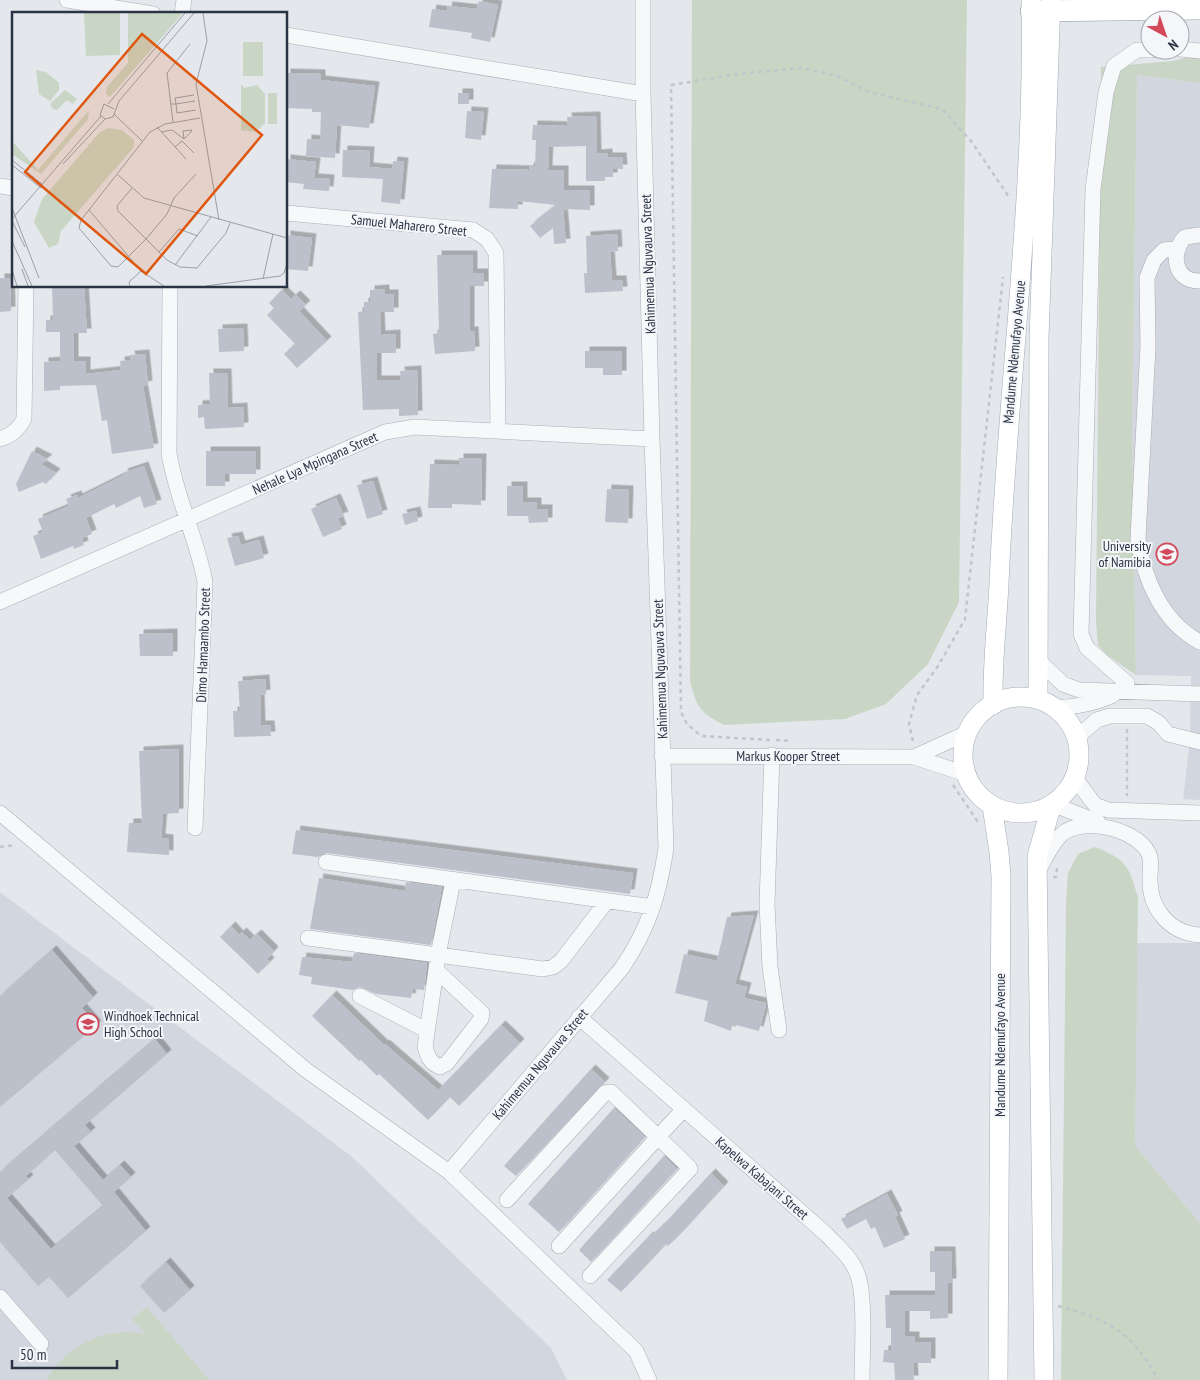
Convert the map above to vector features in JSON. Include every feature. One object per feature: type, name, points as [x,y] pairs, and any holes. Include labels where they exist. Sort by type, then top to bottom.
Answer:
[{"type":"highway","points":[[1041,5],[1200,9]]},
{"type":"main road","name":"Mandume Ndemufayo Avenue","points":[[1041,5],[1039,661],[1046,704]]},
{"type":"main road","name":"Mandume Ndemufayo Avenue","points":[[993,704],[992,678],[996,646],[1003,478],[1018,328],[1027,162],[1041,5]]},
{"type":"main road","points":[[1017,697],[1046,704],[1064,716],[1076,738],[1079,756],[1074,777],[1063,795],[1052,804],[1039,810],[1019,813],[992,806],[976,792],[966,774],[963,753],[970,728],[993,704],[1017,697]]},
{"type":"main road","points":[[1044,1380],[1037,856],[1052,804]]},
{"type":"main road","name":"Mandume Ndemufayo Avenue","points":[[992,806],[1000,852],[1001,876],[998,1380]]},
{"type":"street","points":[[67,0],[141,12]]},
{"type":"street","name":"Kahimemua Nguvauva Street","points":[[449,1172],[622,968],[640,941],[661,880],[666,848],[652,439],[643,94],[643,0]]},
{"type":"street","points":[[288,35],[643,94]]},
{"type":"street","points":[[1122,688],[1087,648],[1081,634],[1093,189],[1106,92],[1114,66],[1137,50],[1140,50]]},
{"type":"street","name":"Samuel Maharero Street","points":[[288,213],[473,230],[487,239],[496,252],[498,430]]},
{"type":"street","points":[[1200,235],[1185,237],[1177,249],[1178,269],[1184,278],[1200,281]]},
{"type":"street","points":[[1177,249],[1164,250],[1154,260],[1147,278],[1148,346],[1138,539],[1142,563],[1155,596],[1170,617],[1200,642]]},
{"type":"street","points":[[0,439],[10,436],[18,429],[24,419],[26,288]]},
{"type":"street","name":"Dimo Hamaambo Street","points":[[170,288],[169,453],[173,479],[202,564],[205,582],[195,828]]},
{"type":"street","name":"Nehale Lya Mpingana Street","points":[[0,602],[385,432],[415,427],[652,439]]},
{"type":"street","points":[[1039,661],[1063,684],[1072,688],[1092,692],[1122,688],[1200,694]]},
{"type":"street","points":[[1046,704],[1076,707],[1099,702],[1122,688]]},
{"type":"street","points":[[1076,738],[1097,720],[1110,716],[1147,716],[1159,723],[1168,734],[1200,742]]},
{"type":"street","points":[[914,756],[970,728]]},
{"type":"street","points":[[772,755],[767,904],[770,967],[779,1030]]},
{"type":"street","name":"Markus Kooper Street","points":[[662,756],[914,756]]},
{"type":"street","points":[[914,756],[966,774]]},
{"type":"street","points":[[1074,777],[1087,797],[1095,805],[1108,810],[1200,814]]},
{"type":"street","points":[[1052,804],[1109,826],[1146,848],[1151,858],[1151,898],[1165,920],[1180,930],[1200,935]]},
{"type":"street","points":[[0,813],[306,1070],[449,1172],[636,1351],[649,1380]]},
{"type":"street","points":[[1037,874],[1048,852],[1062,833],[1083,825],[1109,826]]},
{"type":"street","points":[[326,862],[453,881],[653,907]]},
{"type":"street","points":[[437,962],[479,1009],[481,1019],[447,1063],[440,1067],[433,1064],[428,1056],[425,1047],[426,1030],[437,962],[453,881]]},
{"type":"street","points":[[308,938],[437,962],[544,969],[553,967],[562,961],[607,901]]},
{"type":"street","points":[[360,996],[426,1030]]},
{"type":"street","name":"Kapelwa Kabajani Street","points":[[579,1017],[826,1234],[849,1258],[858,1274],[861,1290],[862,1380]]},
{"type":"street","points":[[507,1200],[608,1091],[658,1136],[690,1168],[590,1276]]},
{"type":"street","points":[[559,1246],[684,1109]]},
{"type":"street","points":[[0,1297],[41,1344]]},
{"type":"path","points":[[795,741],[701,736],[687,724],[681,712],[671,86],[738,74],[801,68],[835,75],[869,92],[942,109],[971,141],[1009,196],[1008,206]]},
{"type":"path","points":[[914,756],[914,746],[909,724],[917,695],[938,666],[966,619],[1004,271]]},
{"type":"path","points":[[1127,716],[1127,812]]},
{"type":"path","points":[[946,779],[953,785],[981,826]]},
{"type":"path","points":[[1056,877],[1057,860]]},
{"type":"path","points":[[1044,1302],[1095,1317],[1122,1333],[1144,1354],[1158,1380]]},
{"type":"shaded area","name":"University of Namibia","points":[[1137,75],[1200,83],[1200,800],[1183,799],[1190,741],[1191,676],[1136,675],[1132,432]]},
{"type":"shaded area","name":"Windhoek Technical High School","points":[[0,892],[351,1156],[551,1348],[567,1380],[0,1380]]},
{"type":"shaded area","points":[[1136,943],[1200,943],[1200,1223],[1135,1146]]},
{"type":"green space","points":[[692,0],[967,0],[959,602],[928,664],[886,704],[845,719],[724,725],[709,717],[700,708],[694,696],[690,680]]},
{"type":"green space","points":[[1200,54],[1200,83],[1137,75],[1132,432],[1136,675],[1107,655],[1098,645],[1096,621],[1101,67],[1190,60],[1190,57]]},
{"type":"green space","points":[[1095,847],[1114,856],[1125,865],[1132,878],[1138,897],[1135,1146],[1200,1223],[1200,1380],[1061,1380],[1066,902],[1068,873],[1078,854]]},
{"type":"green space","points":[[147,1307],[209,1380],[46,1380],[65,1357],[89,1341],[103,1335],[117,1333],[132,1332],[147,1335],[132,1319]]},
{"type":"building","points":[[479,1],[498,5],[490,42],[471,38],[472,33],[429,27],[432,9],[447,11],[448,6],[477,9]]},
{"type":"building","points":[[288,73],[321,74],[321,80],[375,86],[369,128],[337,125],[335,158],[306,156],[307,139],[320,140],[321,112],[312,112],[312,109],[288,108]]},
{"type":"building","points":[[458,93],[469,93],[469,104],[458,104]]},
{"type":"building","points":[[467,111],[484,112],[481,140],[465,138]]},
{"type":"building","points":[[596,116],[597,154],[608,153],[608,157],[622,157],[623,169],[613,169],[613,177],[605,177],[605,181],[586,181],[586,146],[549,147],[548,170],[564,170],[564,190],[590,190],[590,210],[563,209],[566,243],[554,244],[553,228],[540,238],[530,226],[556,205],[518,201],[518,209],[489,208],[492,169],[529,170],[530,166],[535,167],[536,140],[532,140],[533,125],[568,126],[567,117]]},
{"type":"building","points":[[343,150],[370,151],[369,167],[392,169],[393,161],[404,162],[400,204],[381,202],[383,179],[342,177]]},
{"type":"building","points":[[288,159],[316,162],[314,178],[330,179],[329,191],[303,189],[304,184],[288,182]]},
{"type":"building","points":[[617,234],[618,251],[610,252],[612,280],[622,280],[623,291],[585,293],[584,273],[587,273],[586,236]]},
{"type":"building","points":[[288,235],[312,238],[308,271],[288,269]]},
{"type":"building","points":[[437,255],[473,255],[473,273],[484,273],[484,286],[470,286],[470,331],[474,331],[475,351],[435,354],[433,334],[439,333]]},
{"type":"building","points":[[0,278],[10,278],[11,311],[0,312]]},
{"type":"building","points":[[52,288],[84,288],[87,333],[74,333],[74,361],[86,361],[86,374],[121,370],[120,361],[131,360],[130,355],[145,354],[148,385],[143,386],[154,448],[112,454],[107,420],[102,421],[96,385],[60,386],[60,390],[44,391],[44,362],[60,361],[60,332],[46,332],[46,320],[53,320]]},
{"type":"building","points":[[385,289],[385,294],[394,294],[394,312],[380,312],[381,335],[396,334],[396,353],[377,353],[377,380],[401,380],[400,371],[417,370],[418,415],[399,416],[399,409],[363,410],[358,312],[364,311],[364,302],[370,302],[370,290]]},
{"type":"building","points":[[282,290],[291,299],[296,295],[306,305],[299,311],[327,341],[297,368],[284,354],[295,344],[267,315],[274,308],[269,303]]},
{"type":"building","points":[[243,328],[244,351],[219,352],[218,329]]},
{"type":"building","points":[[585,351],[622,351],[622,375],[603,375],[603,368],[585,368]]},
{"type":"building","points":[[209,373],[227,373],[228,408],[243,407],[244,427],[205,429],[204,417],[198,418],[198,405],[210,404]]},
{"type":"building","points":[[32,451],[48,459],[41,464],[56,473],[46,484],[43,482],[19,492],[16,484]]},
{"type":"building","points":[[206,451],[256,451],[256,474],[225,474],[225,486],[206,486]]},
{"type":"building","points":[[459,458],[482,458],[481,505],[452,504],[452,508],[428,508],[430,464],[459,465]]},
{"type":"building","points":[[144,466],[157,504],[144,508],[140,496],[116,508],[114,504],[86,518],[92,534],[82,538],[84,545],[74,549],[73,546],[41,559],[33,536],[43,532],[38,519],[69,506],[66,499],[77,495],[78,498],[124,475],[123,473]]},
{"type":"building","points":[[373,481],[383,514],[367,519],[357,485]]},
{"type":"building","points":[[507,486],[523,486],[523,502],[537,502],[537,509],[548,509],[548,522],[529,523],[528,516],[507,516]]},
{"type":"building","points":[[607,489],[629,490],[628,523],[605,522]]},
{"type":"building","points":[[336,498],[344,516],[338,518],[342,529],[323,537],[311,509]]},
{"type":"building","points":[[416,511],[418,521],[405,525],[402,514]]},
{"type":"building","points":[[238,536],[241,545],[259,540],[264,558],[235,566],[227,538]]},
{"type":"building","points":[[173,633],[173,656],[140,656],[139,634]]},
{"type":"building","points":[[265,679],[266,694],[260,695],[261,725],[270,725],[271,736],[234,737],[233,711],[240,711],[238,681]]},
{"type":"building","points":[[179,749],[179,813],[163,814],[161,838],[169,839],[169,855],[127,852],[129,823],[142,823],[139,751]]},
{"type":"building","points":[[296,830],[633,873],[630,894],[327,853],[318,857],[292,854]]},
{"type":"building","points":[[319,878],[405,891],[406,882],[442,887],[431,945],[310,929]]},
{"type":"building","points":[[754,915],[735,984],[747,987],[744,998],[766,1003],[766,1005],[759,1031],[732,1024],[731,1031],[704,1021],[708,1001],[675,993],[684,954],[717,961],[727,917]]},
{"type":"building","points":[[231,926],[239,935],[242,932],[250,940],[257,934],[274,951],[267,959],[270,962],[258,974],[220,937]]},
{"type":"building","points":[[52,950],[93,997],[82,1008],[97,1025],[0,1107],[0,996]]},
{"type":"building","points":[[354,953],[427,963],[424,990],[413,989],[411,998],[376,994],[360,987],[353,990],[311,984],[312,977],[299,975],[302,957],[352,962]]},
{"type":"building","points":[[332,995],[384,1045],[438,1090],[501,1025],[520,1043],[459,1106],[450,1097],[428,1120],[379,1074],[377,1076],[361,1060],[359,1061],[312,1016]]},
{"type":"building","points":[[155,1039],[167,1054],[85,1125],[91,1132],[74,1146],[103,1180],[120,1165],[131,1177],[114,1192],[146,1231],[68,1298],[49,1277],[38,1286],[0,1242],[0,1172]],"holes":[[[55,1150],[103,1206],[51,1249],[7,1198],[29,1179],[26,1176]]]},
{"type":"building","points":[[591,1069],[605,1082],[516,1176],[504,1166]]},
{"type":"building","points":[[614,1108],[645,1137],[559,1232],[528,1204]]},
{"type":"building","points":[[664,1156],[677,1169],[591,1262],[579,1250]]},
{"type":"building","points":[[711,1173],[724,1186],[683,1231],[668,1246],[666,1244],[621,1292],[607,1280],[649,1236],[666,1222]]},
{"type":"building","points":[[887,1194],[898,1215],[895,1217],[905,1239],[884,1248],[875,1227],[871,1229],[866,1219],[847,1229],[841,1219]]},
{"type":"building","points":[[930,1251],[951,1251],[952,1283],[948,1283],[948,1318],[930,1319],[930,1311],[905,1311],[905,1336],[915,1336],[915,1342],[931,1342],[931,1363],[913,1363],[914,1380],[895,1380],[894,1363],[883,1362],[884,1350],[891,1350],[891,1328],[886,1328],[885,1295],[935,1295],[935,1272],[930,1272]]},
{"type":"building","points":[[166,1262],[190,1290],[164,1313],[140,1286]]},
{"type":"place","name":"University of Namibia","points":[[1167,554]]},
{"type":"place","name":"Windhoek Technical High School","points":[[88,1024]]}]
